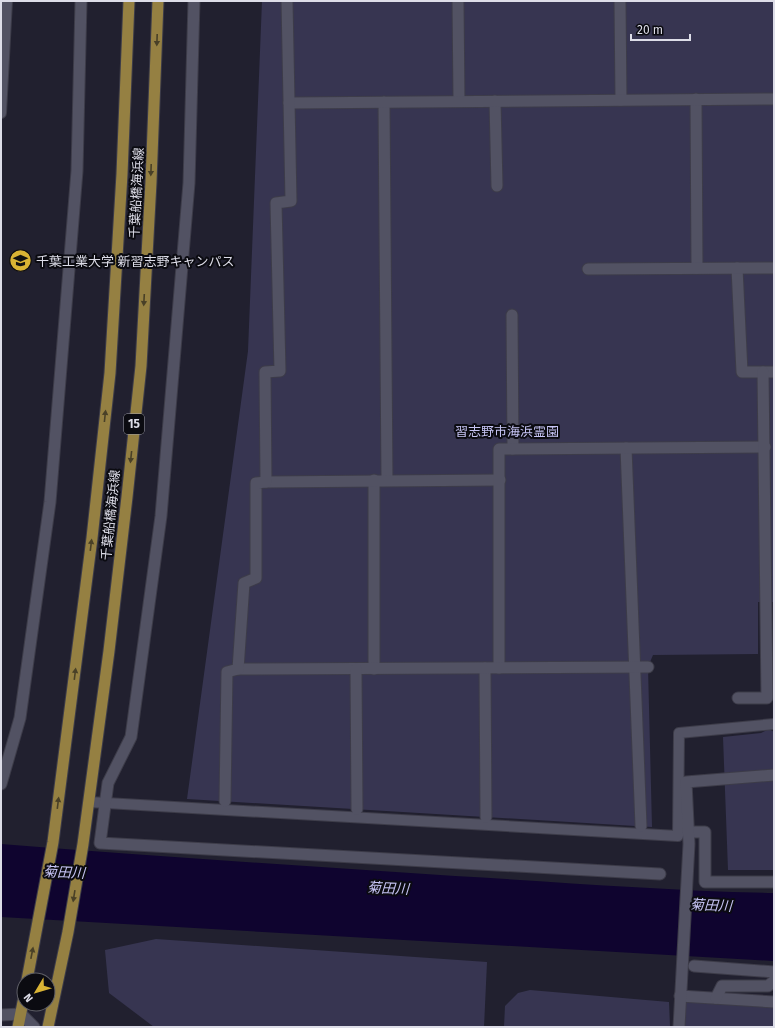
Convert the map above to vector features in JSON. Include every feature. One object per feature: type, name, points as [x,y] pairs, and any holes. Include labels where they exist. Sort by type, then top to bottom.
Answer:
[{"type":"main road","name":"千葉船橋海浜線","points":[[29,972],[53,842],[92,538],[110,373],[122,174],[129,1]]},
{"type":"main road","name":"千葉船橋海浜線","points":[[48,1027],[68,932],[89,802],[109,651],[140,366],[151,174],[158,1]]},
{"type":"main road","points":[[18,1027],[21,1014]]},
{"type":"street","points":[[1,784],[20,718],[50,502],[76,171],[81,1]]},
{"type":"street","points":[[194,1],[189,183],[161,516],[131,737],[108,783],[100,843],[660,874]]},
{"type":"street","points":[[266,482],[265,372],[280,371],[276,202],[291,201],[287,1]]},
{"type":"street","points":[[458,1],[459,101]]},
{"type":"street","points":[[620,1],[621,100]]},
{"type":"street","points":[[289,103],[774,98]]},
{"type":"street","points":[[696,99],[697,268]]},
{"type":"street","points":[[495,101],[497,186]]},
{"type":"street","points":[[384,102],[387,480]]},
{"type":"street","points":[[737,268],[742,372],[769,372],[765,447],[770,598],[767,698],[738,698]]},
{"type":"street","points":[[588,269],[774,268]]},
{"type":"street","points":[[512,315],[513,449]]},
{"type":"street","points":[[499,668],[500,449],[765,447]]},
{"type":"street","points":[[626,448],[642,826]]},
{"type":"street","points":[[238,669],[244,583],[256,578],[256,483],[374,480],[500,480]]},
{"type":"street","points":[[374,480],[374,669]]},
{"type":"street","points":[[225,801],[227,672],[238,669],[648,667]]},
{"type":"street","points":[[485,668],[486,817]]},
{"type":"street","points":[[356,669],[358,809]]},
{"type":"street","points":[[679,1027],[689,844],[686,782],[774,775]]},
{"type":"street","points":[[688,832],[705,832],[705,882],[774,882]]},
{"type":"street","points":[[694,966],[774,972]]},
{"type":"street","points":[[716,998],[722,986],[768,986],[774,981]]},
{"type":"street","points":[[680,996],[774,1002]]},
{"type":"street","points":[[1,1016],[21,1014],[34,1027]]},
{"type":"lane","points":[[1,113],[7,1]]},
{"type":"lane","points":[[89,802],[678,836],[679,733],[774,724]]},
{"type":"green space","name":"習志野市海浜霊園","points":[[262,1],[774,1],[774,602],[758,602],[758,654],[653,655],[648,667],[652,827],[187,799],[248,351]]},
{"type":"green space","points":[[769,729],[774,732],[774,870],[728,870],[723,737],[761,733]]},
{"type":"green space","points":[[156,939],[487,962],[484,1027],[154,1027],[109,993],[105,950]]},
{"type":"green space","points":[[530,990],[669,1002],[670,1027],[504,1027],[505,1006],[518,993]]},
{"type":"green space","points":[[684,1001],[774,1005],[774,1027],[684,1027]]},
{"type":"water","name":"菊田川","points":[[1,844],[455,876],[654,888],[774,893],[774,961],[1,917]]},
{"type":"place","name":"千葉工業大学 新習志野キャンパス","points":[[21,261]]}]
